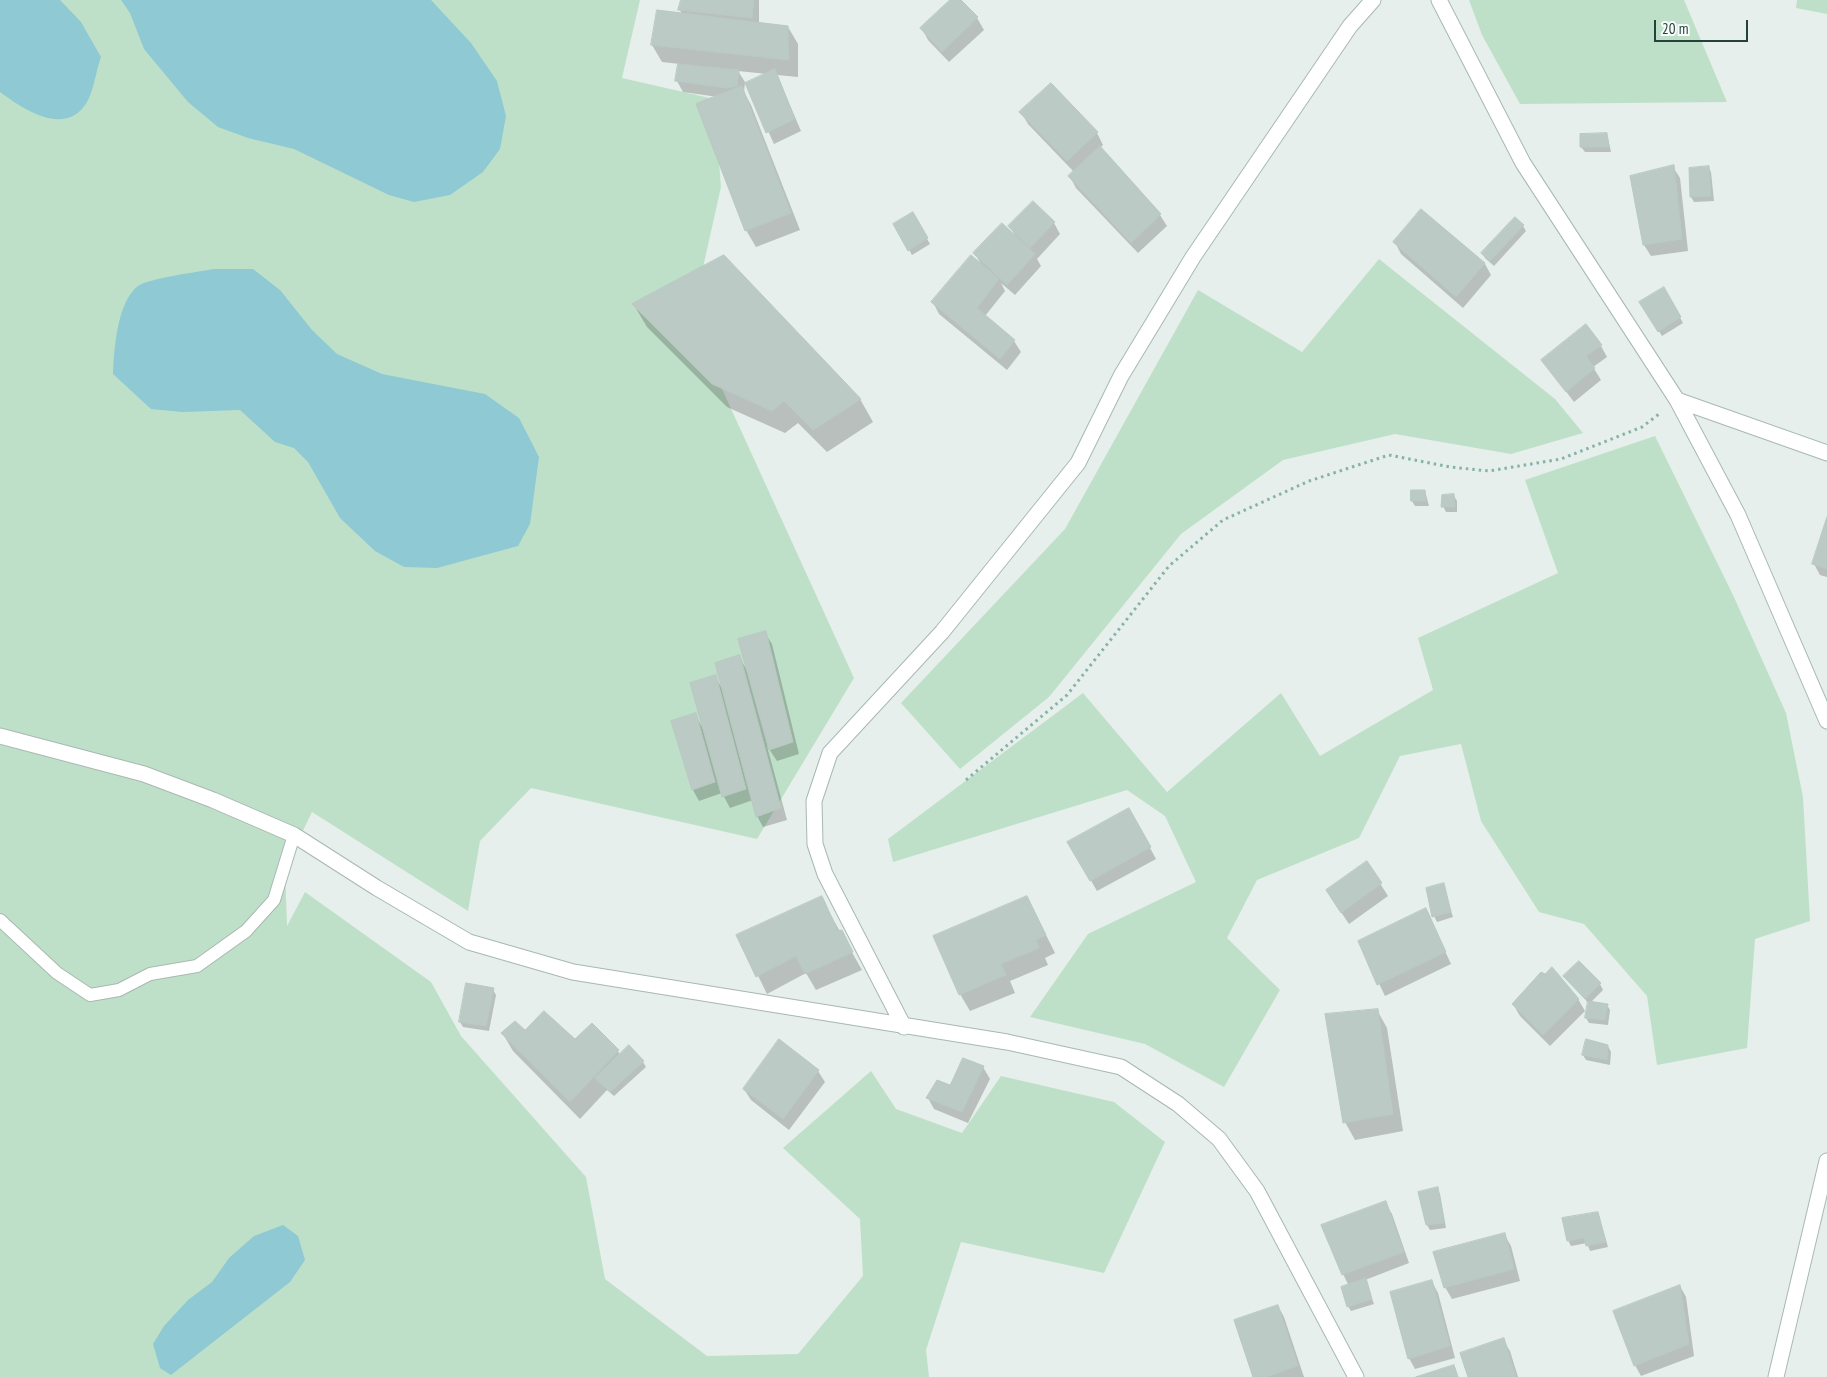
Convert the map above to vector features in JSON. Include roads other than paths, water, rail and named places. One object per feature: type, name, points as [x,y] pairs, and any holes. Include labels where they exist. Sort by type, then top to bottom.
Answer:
[{"type":"street","points":[[904,1027],[826,874],[815,844],[814,802],[830,753],[942,632],[1078,464],[1120,376],[1193,257],[1350,26],[1373,0]]},
{"type":"street","points":[[1439,0],[1523,164],[1677,400],[1738,515],[1827,721]]},
{"type":"street","points":[[1677,400],[1827,453]]},
{"type":"street","points":[[0,736],[144,774],[213,800],[294,836],[377,888],[470,942],[573,972],[904,1027],[1007,1042],[1121,1067],[1178,1104],[1219,1140],[1257,1191],[1356,1377]]},
{"type":"street","points":[[1776,1377],[1827,1162]]},
{"type":"lane","points":[[0,920],[57,973],[90,995],[119,990],[150,974],[197,966],[246,931],[274,900],[294,836]]},
{"type":"water","points":[[0,0],[60,0],[81,22],[101,57],[87,102],[78,113],[68,118],[44,117],[20,106],[0,92]]},
{"type":"water","points":[[121,0],[431,0],[471,43],[497,81],[506,116],[500,149],[483,172],[450,195],[414,202],[389,195],[294,149],[248,138],[218,127],[188,102],[144,49],[130,13]]},
{"type":"water","points":[[214,269],[253,269],[280,290],[312,330],[337,354],[382,374],[485,394],[519,418],[539,457],[530,524],[518,546],[437,568],[404,567],[375,551],[340,518],[308,462],[294,448],[275,442],[240,410],[182,412],[151,409],[113,374],[118,327],[125,303],[131,293],[144,283]]},
{"type":"water","points":[[283,1225],[298,1236],[305,1260],[290,1282],[171,1375],[160,1368],[153,1344],[164,1326],[188,1300],[212,1282],[229,1258],[254,1236]]}]
